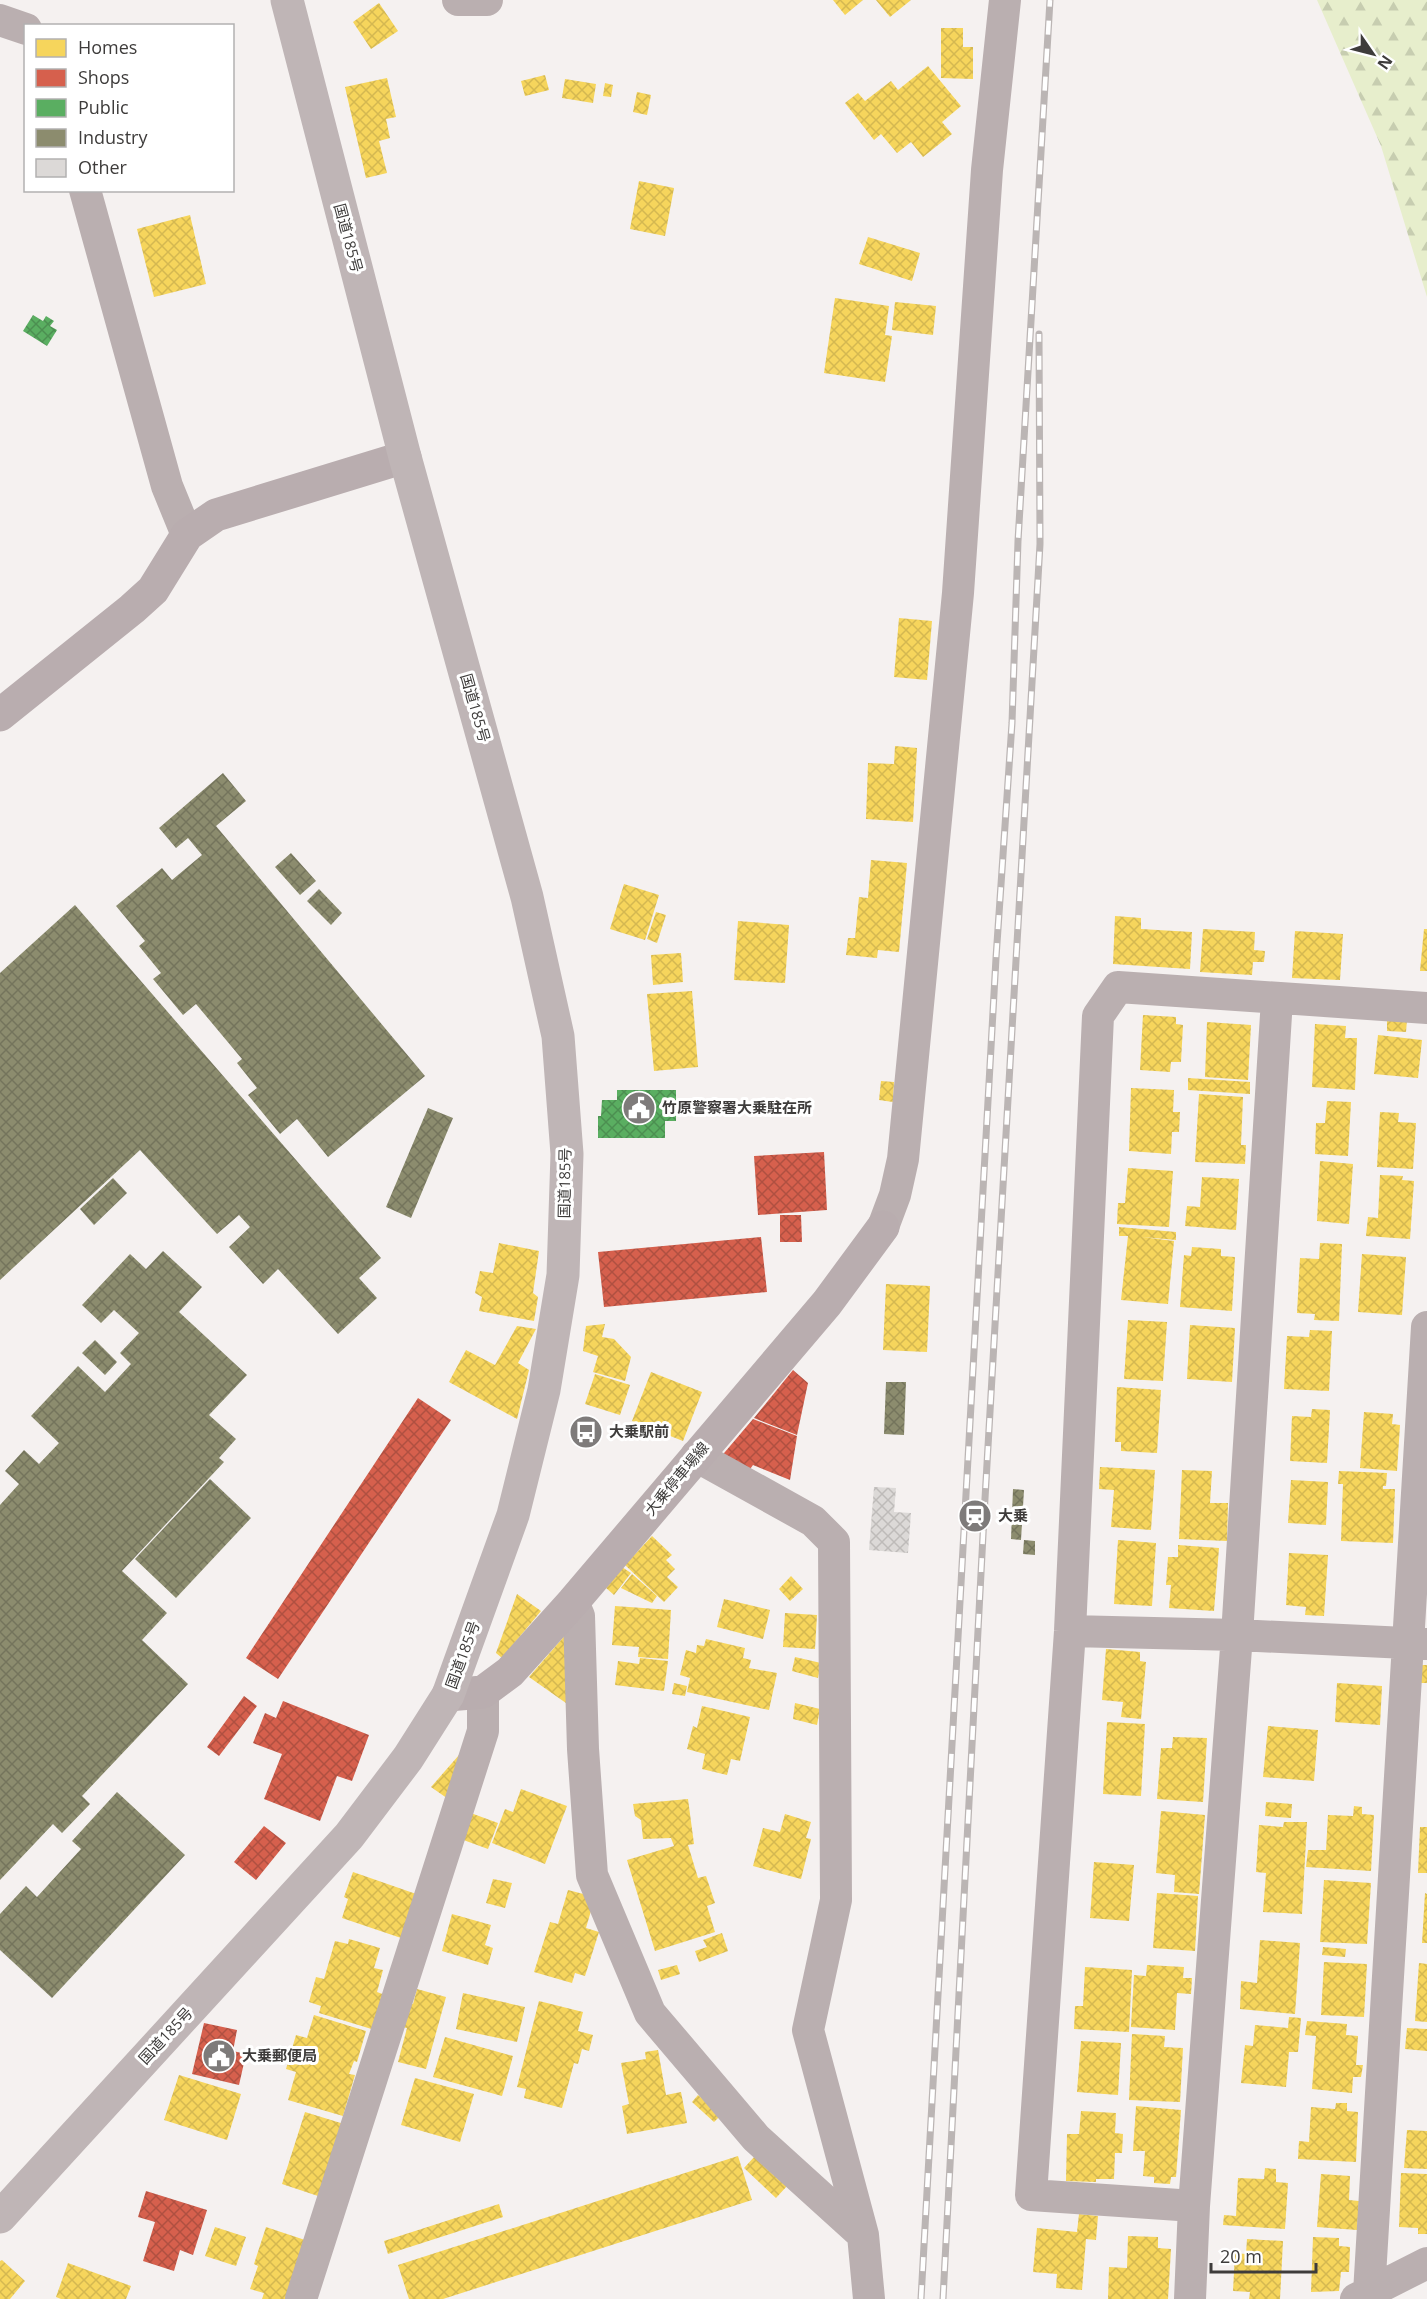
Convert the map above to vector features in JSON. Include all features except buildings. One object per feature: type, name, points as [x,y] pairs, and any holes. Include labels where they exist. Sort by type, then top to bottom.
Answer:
[{"type":"highway","name":"国道185号","points":[[0,2217],[349,1836],[408,1758],[448,1695],[513,1515],[544,1390],[563,1275],[567,1154],[558,1036],[527,897],[405,457],[287,0]]},
{"type":"main road","points":[[0,715],[153,590],[187,535],[216,515],[405,457]]},
{"type":"main road","name":"大乗停車場線","points":[[483,1692],[510,1672],[573,1602],[827,1303],[883,1227]]},
{"type":"main road","points":[[448,1695],[483,1692]]},
{"type":"street","points":[[459,0],[487,0]]},
{"type":"street","points":[[883,1227],[895,1196],[904,1147],[958,593],[987,170],[1005,0]]},
{"type":"street","points":[[0,20],[24,27]]},
{"type":"street","points":[[86,192],[167,486],[187,535]]},
{"type":"street","points":[[1194,2206],[1031,2195],[1070,1630],[1098,1016],[1118,987],[1427,1008]]},
{"type":"street","points":[[1191,2299],[1194,2206],[1237,1635],[1277,999]]},
{"type":"street","points":[[1363,2296],[1417,1644],[1427,1327]]},
{"type":"street","points":[[696,1456],[813,1521],[834,1542],[836,1900],[808,2030],[863,2235],[869,2299]]},
{"type":"street","points":[[573,1602],[579,1616],[583,1749],[592,1875],[651,2013],[756,2138],[863,2235]]},
{"type":"street","points":[[1070,1630],[1417,1644]]},
{"type":"street","points":[[301,2299],[483,1731],[483,1692]]},
{"type":"street","points":[[1363,2296],[1427,2263]]},
{"type":"green space","points":[[1317,0],[1427,0],[1427,297],[1381,146]]},
{"type":"railway","points":[[921,2299],[996,958],[1012,723],[1018,541],[1050,0]]},
{"type":"railway","points":[[943,2299],[984,1516],[1040,544],[1039,334]]},
{"type":"place","name":"竹原警察署大乗駐在所","points":[[639,1108]]},
{"type":"place","name":"大乗駅前","points":[[586,1432]]},
{"type":"place","name":"大乗","points":[[975,1516]]},
{"type":"place","name":"大乗郵便局","points":[[219,2056]]}]
